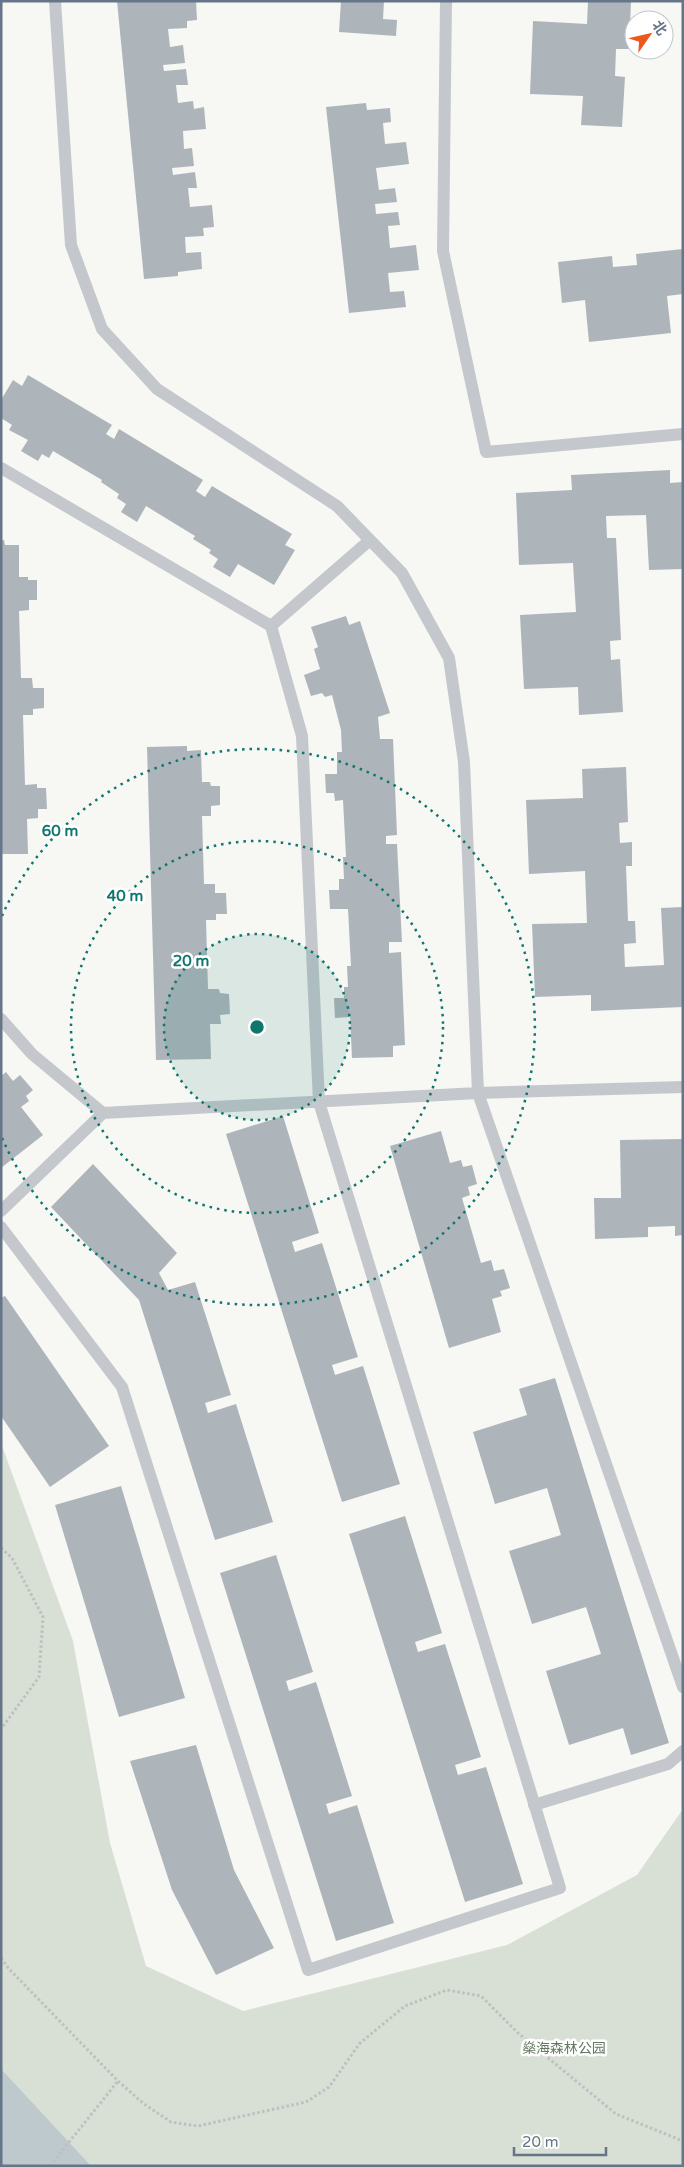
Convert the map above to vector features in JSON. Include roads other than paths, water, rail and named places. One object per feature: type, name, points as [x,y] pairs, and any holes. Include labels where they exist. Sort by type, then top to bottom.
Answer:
[{"type":"lane","points":[[54,1],[71,245],[102,330],[156,389],[337,506],[402,573],[449,658],[464,762],[478,1093],[683,1687]]},
{"type":"lane","points":[[446,1],[444,251],[486,452],[683,434]]},
{"type":"lane","points":[[1,468],[271,626],[302,736],[319,1102],[560,1888],[308,1970],[122,1387],[1,1226]]},
{"type":"lane","points":[[271,626],[370,540]]},
{"type":"lane","points":[[1,1019],[32,1054],[103,1113]]},
{"type":"lane","points":[[1,1211],[103,1113],[478,1093],[683,1087]]},
{"type":"lane","points":[[534,1804],[668,1764],[683,1751]]},
{"type":"park label","name":"燊海森林公园","points":[[564,2048]]}]
